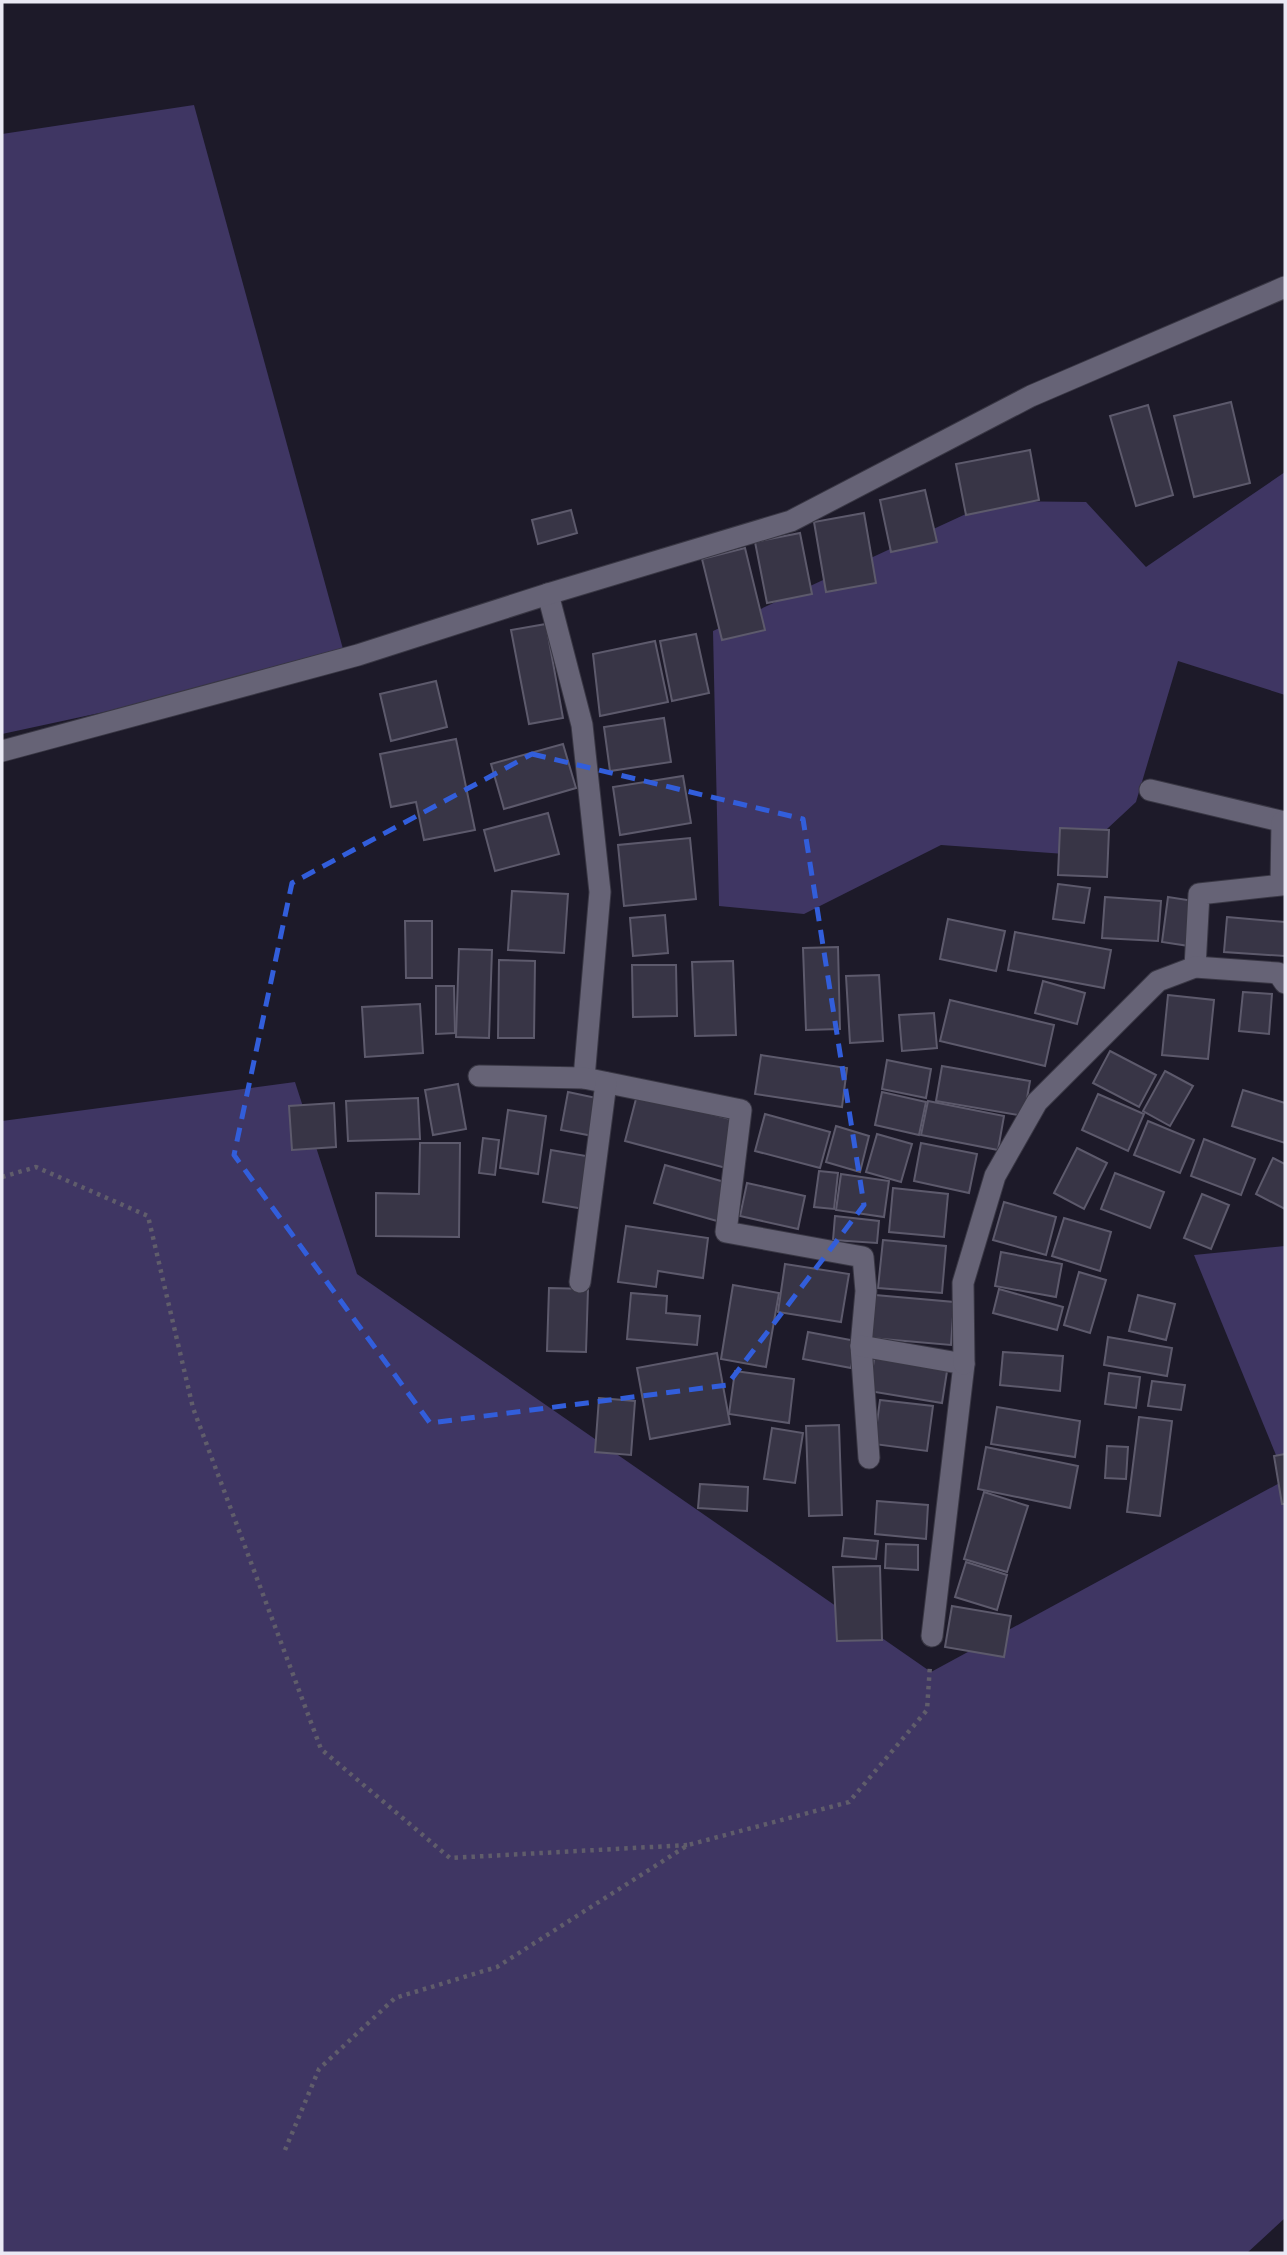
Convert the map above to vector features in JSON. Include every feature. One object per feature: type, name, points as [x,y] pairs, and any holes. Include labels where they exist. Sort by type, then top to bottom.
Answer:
[{"type":"street","points":[[2,751],[358,655],[548,594],[791,521],[1031,396],[1285,286]]},
{"type":"street","points":[[548,594],[582,725],[600,892],[584,1078]]},
{"type":"street","points":[[1150,790],[1284,822],[1281,885],[1199,894],[1195,967]]},
{"type":"street","points":[[932,1636],[964,1364],[963,1283],[995,1176],[1037,1102],[1158,981],[1195,967],[1278,973],[1285,983]]},
{"type":"street","points":[[479,1076],[584,1078],[741,1110],[726,1232],[863,1257],[866,1291],[861,1346],[869,1458]]},
{"type":"street","points":[[580,1282],[606,1083]]},
{"type":"street","points":[[861,1346],[964,1364]]},
{"type":"path","points":[[2,1177],[36,1167],[148,1216],[193,1408],[321,1749],[450,1858],[688,1845],[849,1802],[927,1710],[932,1636]]},
{"type":"path","points":[[285,2150],[319,2068],[395,1998],[497,1968],[688,1845]]},
{"type":"highlighted area","points":[[532,754],[803,819],[864,1205],[727,1385],[430,1423],[234,1155],[292,883]]},
{"type":"shaded area","points":[[194,105],[346,660],[2,734],[2,134]]},
{"type":"shaded area","points":[[1285,472],[1285,695],[1178,661],[1136,802],[1079,855],[941,845],[804,914],[719,906],[713,631],[994,501],[1086,502],[1146,567]]},
{"type":"shaded area","points":[[295,1082],[357,1274],[931,1672],[1285,1480],[1285,2218],[1247,2253],[2,2253],[2,1121]]},
{"type":"shaded area","points":[[1285,1246],[1285,1477],[1194,1255]]},
{"type":"building","points":[[1231,402],[1250,483],[1194,497],[1174,416]]},
{"type":"building","points":[[1148,405],[1173,495],[1136,506],[1110,416]]},
{"type":"building","points":[[1030,450],[1039,500],[966,515],[956,464]]},
{"type":"building","points":[[925,490],[937,542],[891,552],[880,500]]},
{"type":"building","points":[[571,510],[577,533],[538,544],[532,520]]},
{"type":"building","points":[[864,513],[876,583],[826,592],[814,522]]},
{"type":"building","points":[[800,533],[812,594],[767,603],[755,542]]},
{"type":"building","points":[[745,548],[765,630],[722,640],[702,559]]},
{"type":"building","points":[[546,624],[563,718],[529,724],[511,630]]},
{"type":"building","points":[[696,634],[709,693],[672,701],[660,641]]},
{"type":"building","points":[[655,641],[668,702],[600,716],[593,654]]},
{"type":"building","points":[[436,681],[447,727],[391,741],[380,694]]},
{"type":"building","points":[[664,718],[671,762],[610,771],[604,727]]},
{"type":"building","points":[[456,739],[475,830],[424,840],[416,802],[391,807],[380,754]]},
{"type":"building","points":[[563,744],[576,788],[504,809],[491,764]]},
{"type":"building","points":[[683,776],[691,823],[620,835],[613,787]]},
{"type":"building","points":[[548,813],[559,854],[495,871],[484,830]]},
{"type":"building","points":[[1060,828],[1109,830],[1107,877],[1058,875]]},
{"type":"building","points":[[690,838],[696,899],[624,906],[618,845]]},
{"type":"building","points":[[1058,884],[1090,888],[1084,923],[1053,919]]},
{"type":"building","points":[[512,891],[568,894],[564,953],[508,950]]},
{"type":"building","points":[[1105,897],[1161,901],[1158,941],[1102,938]]},
{"type":"building","points":[[1168,897],[1194,901],[1189,946],[1162,942]]},
{"type":"building","points":[[665,915],[668,953],[633,956],[630,918]]},
{"type":"building","points":[[1227,917],[1285,922],[1285,956],[1224,952]]},
{"type":"building","points":[[948,919],[1005,931],[996,971],[940,959]]},
{"type":"building","points":[[405,921],[432,921],[432,978],[406,978]]},
{"type":"building","points":[[1015,932],[1111,950],[1104,988],[1008,970]]},
{"type":"building","points":[[838,947],[840,1029],[806,1030],[803,948]]},
{"type":"building","points":[[459,949],[492,950],[489,1038],[456,1037]]},
{"type":"building","points":[[499,960],[535,961],[534,1038],[498,1038]]},
{"type":"building","points":[[733,961],[736,1035],[695,1036],[692,962]]},
{"type":"building","points":[[632,965],[676,965],[677,1016],[633,1017]]},
{"type":"building","points":[[879,975],[883,1041],[850,1043],[846,976]]},
{"type":"building","points":[[1043,981],[1085,993],[1077,1024],[1035,1013]]},
{"type":"building","points":[[436,986],[454,986],[455,1033],[436,1034]]},
{"type":"building","points":[[1243,992],[1272,994],[1269,1034],[1239,1031]]},
{"type":"building","points":[[1168,995],[1214,1000],[1208,1059],[1162,1055]]},
{"type":"building","points":[[950,1000],[1054,1025],[1045,1066],[940,1041]]},
{"type":"building","points":[[420,1004],[423,1053],[365,1057],[362,1007]]},
{"type":"building","points":[[934,1013],[937,1048],[902,1051],[899,1015]]},
{"type":"building","points":[[1110,1051],[1156,1075],[1139,1107],[1093,1083]]},
{"type":"building","points":[[761,1055],[847,1068],[842,1107],[755,1094]]},
{"type":"building","points":[[887,1060],[931,1069],[926,1098],[882,1089]]},
{"type":"building","points":[[942,1066],[1030,1081],[1024,1116],[936,1101]]},
{"type":"building","points":[[1165,1071],[1193,1086],[1170,1126],[1143,1111]]},
{"type":"building","points":[[458,1084],[466,1129],[433,1135],[425,1090]]},
{"type":"building","points":[[1243,1090],[1285,1103],[1285,1143],[1232,1126]]},
{"type":"building","points":[[568,1092],[601,1099],[593,1136],[561,1130]]},
{"type":"building","points":[[882,1092],[926,1102],[919,1135],[875,1125]]},
{"type":"building","points":[[1098,1094],[1144,1114],[1128,1151],[1082,1130]]},
{"type":"building","points":[[637,1095],[738,1121],[726,1168],[625,1141]]},
{"type":"building","points":[[418,1098],[420,1139],[348,1141],[346,1101]]},
{"type":"building","points":[[928,1101],[1004,1116],[998,1150],[921,1135]]},
{"type":"building","points":[[334,1103],[336,1147],[292,1150],[289,1106]]},
{"type":"building","points":[[508,1110],[546,1116],[538,1174],[500,1168]]},
{"type":"building","points":[[765,1114],[830,1132],[820,1168],[755,1151]]},
{"type":"building","points":[[1148,1121],[1194,1140],[1180,1173],[1134,1155]]},
{"type":"building","points":[[836,1126],[869,1136],[860,1172],[826,1162]]},
{"type":"building","points":[[877,1134],[912,1144],[901,1182],[866,1172]]},
{"type":"building","points":[[483,1138],[499,1140],[495,1175],[479,1173]]},
{"type":"building","points":[[1204,1139],[1255,1159],[1241,1195],[1191,1176]]},
{"type":"building","points":[[420,1143],[460,1143],[459,1237],[376,1236],[376,1193],[419,1194]]},
{"type":"building","points":[[921,1143],[977,1154],[969,1193],[914,1181]]},
{"type":"building","points":[[1077,1148],[1107,1163],[1084,1209],[1054,1193]]},
{"type":"building","points":[[551,1150],[592,1157],[584,1209],[543,1202]]},
{"type":"building","points":[[1273,1158],[1285,1164],[1285,1209],[1256,1194]]},
{"type":"building","points":[[665,1165],[728,1183],[717,1221],[654,1203]]},
{"type":"building","points":[[819,1171],[838,1173],[834,1209],[814,1207]]},
{"type":"building","points":[[1115,1173],[1164,1192],[1150,1228],[1101,1209]]},
{"type":"building","points":[[841,1174],[889,1181],[884,1217],[836,1210]]},
{"type":"building","points":[[747,1183],[805,1196],[798,1229],[740,1216]]},
{"type":"building","points":[[893,1188],[948,1194],[944,1237],[889,1232]]},
{"type":"building","points":[[1202,1194],[1229,1205],[1211,1249],[1184,1238]]},
{"type":"building","points":[[1004,1202],[1056,1217],[1046,1255],[993,1240]]},
{"type":"building","points":[[835,1216],[879,1221],[877,1243],[833,1240]]},
{"type":"building","points":[[1064,1218],[1111,1232],[1100,1271],[1052,1256]]},
{"type":"building","points":[[626,1226],[708,1238],[703,1278],[658,1271],[656,1287],[618,1282]]},
{"type":"building","points":[[883,1240],[946,1246],[942,1293],[878,1288]]},
{"type":"building","points":[[1001,1252],[1062,1264],[1056,1297],[995,1286]]},
{"type":"building","points":[[785,1264],[849,1274],[841,1322],[778,1312]]},
{"type":"building","points":[[1079,1272],[1106,1280],[1090,1333],[1064,1325]]},
{"type":"building","points":[[733,1285],[779,1293],[766,1367],[721,1359]]},
{"type":"building","points":[[549,1288],[588,1289],[586,1352],[547,1351]]},
{"type":"building","points":[[999,1289],[1063,1307],[1057,1330],[993,1313]]},
{"type":"building","points":[[631,1293],[667,1296],[666,1313],[700,1316],[697,1345],[627,1339]]},
{"type":"building","points":[[875,1295],[954,1302],[951,1345],[871,1338]]},
{"type":"building","points":[[1138,1295],[1175,1304],[1166,1340],[1129,1331]]},
{"type":"building","points":[[808,1332],[856,1341],[851,1368],[803,1359]]},
{"type":"building","points":[[1108,1337],[1172,1348],[1167,1376],[1104,1365]]},
{"type":"building","points":[[1003,1352],[1063,1356],[1060,1391],[1000,1385]]},
{"type":"building","points":[[717,1353],[730,1424],[650,1439],[637,1368]]},
{"type":"building","points":[[875,1353],[948,1365],[942,1403],[869,1391]]},
{"type":"building","points":[[735,1371],[794,1379],[789,1423],[729,1414]]},
{"type":"building","points":[[1109,1373],[1140,1377],[1136,1408],[1105,1404]]},
{"type":"building","points":[[1152,1381],[1185,1385],[1181,1410],[1148,1406]]},
{"type":"building","points":[[599,1398],[635,1401],[631,1455],[595,1452]]},
{"type":"building","points":[[880,1400],[933,1406],[927,1451],[874,1444]]},
{"type":"building","points":[[997,1407],[1080,1421],[1075,1457],[991,1444]]},
{"type":"building","points":[[1139,1417],[1172,1421],[1160,1516],[1127,1512]]},
{"type":"building","points":[[839,1425],[842,1515],[809,1516],[806,1426]]},
{"type":"building","points":[[772,1428],[803,1433],[795,1483],[764,1479]]},
{"type":"building","points":[[1107,1446],[1128,1447],[1126,1479],[1105,1478]]},
{"type":"building","points":[[986,1447],[1078,1466],[1070,1508],[978,1489]]},
{"type":"building","points":[[1285,1454],[1285,1504],[1282,1504],[1274,1456]]},
{"type":"building","points":[[700,1484],[748,1487],[747,1511],[698,1508]]},
{"type":"building","points":[[984,1492],[1028,1506],[1007,1572],[964,1559]]},
{"type":"building","points":[[877,1501],[928,1505],[926,1539],[875,1534]]},
{"type":"building","points":[[844,1538],[878,1541],[876,1559],[842,1556]]},
{"type":"building","points":[[886,1544],[918,1545],[918,1570],[885,1568]]},
{"type":"building","points":[[966,1562],[1007,1575],[997,1610],[955,1597]]},
{"type":"building","points":[[880,1566],[882,1640],[837,1641],[833,1567]]},
{"type":"building","points":[[952,1606],[1011,1616],[1004,1657],[945,1647]]}]
